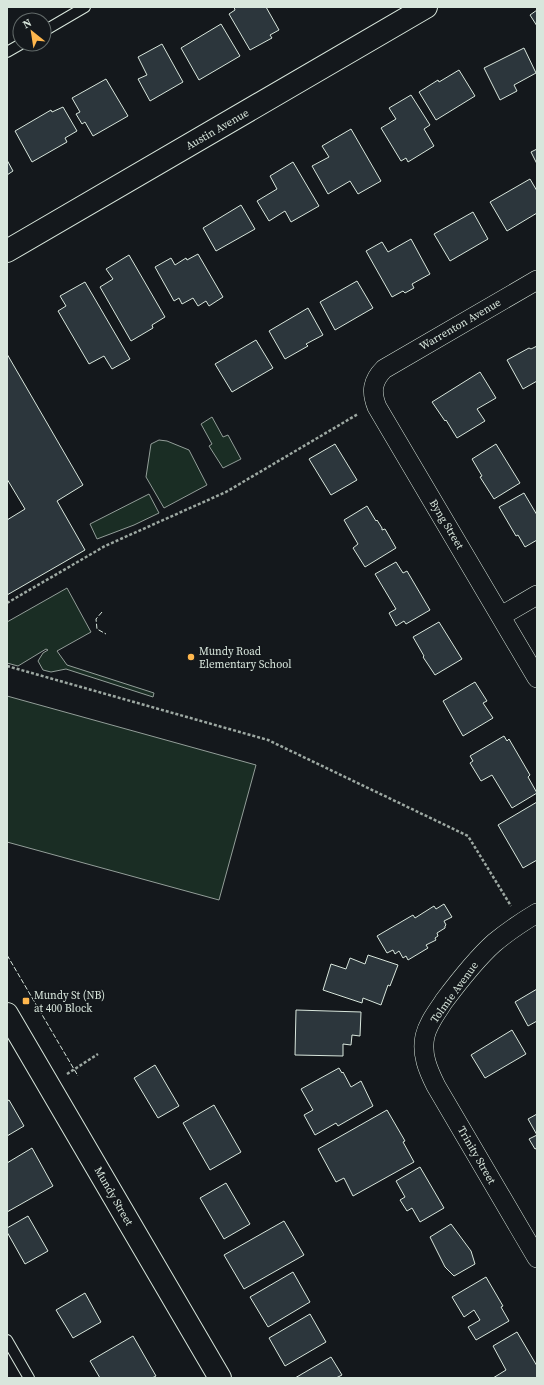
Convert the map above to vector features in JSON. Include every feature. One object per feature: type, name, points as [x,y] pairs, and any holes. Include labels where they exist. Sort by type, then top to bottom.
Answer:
[{"type":"main road","name":"Austin Avenue","points":[[7,251],[426,7]]},
{"type":"main road","name":"Mundy Street","points":[[7,1014],[220,1378]]},
{"type":"street","name":"Warrenton Avenue","points":[[384,369],[537,280]]},
{"type":"street","name":"Byng Street","points":[[384,369],[378,375],[373,388],[377,407],[537,678]]},
{"type":"street","points":[[501,616],[537,595]]},
{"type":"street","name":"Tolmie Avenue","points":[[424,1050],[425,1036],[429,1024],[457,983],[494,943],[537,913]]},
{"type":"street","name":"Trinity Street","points":[[424,1050],[426,1063],[436,1086],[537,1258]]},
{"type":"lane","points":[[52,26],[85,7]]},
{"type":"lane","points":[[7,1340],[29,1378]]},
{"type":"path","points":[[7,603],[105,546],[226,492],[361,412]]},
{"type":"path","points":[[7,666],[268,740],[468,836],[512,908]]},
{"type":"path","points":[[51,1087],[98,1054]]},
{"type":"green space","points":[[212,417],[223,437],[228,435],[241,459],[223,468],[209,446],[212,444],[201,424]]},
{"type":"green space","points":[[159,440],[167,441],[189,450],[207,485],[164,508],[146,477],[151,444]]},
{"type":"green space","points":[[149,494],[159,513],[134,525],[97,539],[90,524]]},
{"type":"green space","points":[[67,588],[91,632],[57,651],[67,665],[154,693],[153,697],[66,669],[51,672],[43,670],[38,661],[43,653],[48,650],[46,649],[18,666],[7,663],[7,622]]},
{"type":"green space","points":[[7,696],[256,765],[219,900],[7,842]]},
{"type":"building","points":[[234,7],[266,7],[279,30],[270,35],[272,38],[250,50],[229,14],[235,10]]},
{"type":"building","points":[[537,10],[537,26],[530,15]]},
{"type":"building","points":[[221,24],[240,56],[199,80],[181,48]]},
{"type":"building","points":[[162,44],[183,82],[150,101],[138,79],[147,75],[138,57]]},
{"type":"building","points":[[524,48],[536,73],[514,85],[517,91],[500,100],[484,68]]},
{"type":"building","points":[[459,70],[475,96],[436,120],[419,92],[438,80],[439,82]]},
{"type":"building","points":[[106,79],[128,116],[93,136],[85,122],[82,124],[76,114],[80,112],[72,98]]},
{"type":"building","points":[[411,95],[430,125],[424,129],[434,146],[408,162],[406,158],[401,161],[381,128],[396,119],[389,108]]},
{"type":"building","points":[[63,107],[77,131],[65,138],[67,142],[32,162],[15,131],[51,110],[52,112]]},
{"type":"building","points":[[351,129],[381,181],[358,194],[350,181],[328,194],[312,166],[329,157],[322,146]]},
{"type":"building","points":[[537,149],[537,164],[531,152]]},
{"type":"building","points":[[7,160],[13,171],[7,175]]},
{"type":"building","points":[[293,162],[319,206],[291,222],[285,211],[269,221],[257,201],[277,189],[270,176]]},
{"type":"building","points":[[530,179],[537,191],[537,213],[507,231],[490,202]]},
{"type":"building","points":[[241,205],[255,229],[216,251],[203,228]]},
{"type":"building","points":[[473,212],[488,239],[450,261],[434,234]]},
{"type":"building","points":[[411,239],[430,274],[412,284],[414,288],[405,293],[403,291],[392,297],[366,251],[382,242],[388,252]]},
{"type":"building","points":[[198,254],[223,297],[209,306],[206,301],[198,306],[193,298],[182,304],[179,298],[174,301],[155,267],[171,258],[175,265],[186,258],[187,260]]},
{"type":"building","points":[[129,255],[165,317],[152,325],[153,328],[131,341],[100,287],[113,279],[106,269]]},
{"type":"building","points":[[357,281],[373,308],[335,330],[320,302]]},
{"type":"building","points":[[85,282],[130,359],[112,369],[104,356],[89,364],[58,311],[66,306],[60,296]]},
{"type":"building","points":[[308,308],[323,335],[306,344],[308,346],[285,359],[269,331]]},
{"type":"building","points":[[256,340],[273,368],[232,392],[215,364]]},
{"type":"building","points":[[537,346],[537,381],[523,389],[507,360],[529,348],[531,349]]},
{"type":"building","points":[[7,354],[83,485],[57,501],[85,550],[7,595],[7,520],[25,509],[7,479]]},
{"type":"building","points":[[480,372],[496,398],[477,409],[485,421],[457,438],[446,420],[445,421],[432,402]]},
{"type":"building","points":[[335,444],[357,480],[331,495],[309,459]]},
{"type":"building","points":[[496,444],[520,483],[494,499],[480,477],[482,476],[472,459]]},
{"type":"building","points":[[524,493],[537,515],[537,540],[525,547],[518,535],[516,536],[499,507]]},
{"type":"building","points":[[367,506],[382,530],[385,529],[396,548],[365,567],[353,548],[358,544],[344,520]]},
{"type":"building","points":[[396,562],[403,573],[407,571],[430,610],[406,624],[404,621],[396,626],[389,613],[396,609],[375,574]]},
{"type":"building","points":[[439,622],[462,659],[435,675],[423,657],[424,656],[413,637]]},
{"type":"building","points":[[475,682],[487,701],[483,703],[493,718],[463,736],[443,701]]},
{"type":"building","points":[[504,736],[507,741],[509,739],[530,775],[528,777],[537,793],[512,808],[492,775],[481,781],[470,763],[473,761],[470,756]]},
{"type":"building","points":[[537,802],[537,860],[523,868],[498,825]]},
{"type":"building","points":[[444,904],[452,917],[444,921],[446,925],[445,928],[437,933],[438,936],[435,938],[436,940],[426,945],[428,948],[408,960],[406,956],[403,958],[399,951],[395,954],[393,950],[387,953],[377,936],[413,915],[415,918],[434,906],[436,909]]},
{"type":"building","points":[[368,955],[398,965],[390,986],[388,985],[381,1005],[363,998],[362,1003],[323,990],[331,964],[346,969],[350,958],[365,964]]},
{"type":"building","points":[[537,989],[537,1021],[528,1026],[515,1002]]},
{"type":"building","points":[[296,1010],[361,1012],[360,1036],[352,1035],[351,1045],[343,1044],[343,1056],[295,1055]]},
{"type":"building","points":[[512,1030],[526,1054],[485,1078],[471,1055]]},
{"type":"building","points":[[155,1065],[179,1106],[158,1118],[134,1078]]},
{"type":"building","points":[[339,1068],[342,1073],[343,1072],[351,1087],[361,1081],[373,1106],[338,1126],[336,1123],[315,1135],[304,1115],[313,1110],[301,1089]]},
{"type":"building","points":[[9,1100],[24,1126],[7,1136],[7,1101]]},
{"type":"building","points":[[214,1105],[241,1152],[210,1170],[183,1123]]},
{"type":"building","points":[[387,1110],[405,1141],[403,1142],[414,1162],[353,1196],[344,1178],[336,1182],[318,1149]]},
{"type":"building","points":[[537,1114],[537,1135],[528,1119]]},
{"type":"building","points":[[537,1135],[537,1148],[535,1149],[529,1139]]},
{"type":"building","points":[[32,1148],[53,1186],[7,1212],[7,1163]]},
{"type":"building","points":[[420,1167],[444,1208],[420,1222],[412,1208],[407,1211],[400,1200],[405,1197],[396,1181]]},
{"type":"building","points":[[226,1183],[250,1224],[224,1239],[200,1198]]},
{"type":"building","points":[[28,1216],[48,1251],[25,1264],[7,1232],[7,1228]]},
{"type":"building","points":[[284,1221],[304,1255],[244,1289],[224,1255]]},
{"type":"building","points":[[451,1224],[471,1251],[475,1264],[454,1276],[445,1267],[430,1237]]},
{"type":"building","points":[[293,1272],[310,1302],[268,1327],[250,1297]]},
{"type":"building","points":[[486,1277],[503,1306],[501,1307],[509,1321],[476,1340],[468,1327],[480,1320],[474,1310],[464,1317],[452,1297]]},
{"type":"building","points":[[85,1293],[101,1322],[73,1338],[56,1310]]},
{"type":"building","points":[[310,1314],[326,1342],[285,1366],[269,1338]]},
{"type":"building","points":[[517,1332],[537,1366],[537,1378],[493,1378],[506,1370],[493,1346]]},
{"type":"building","points":[[133,1336],[156,1376],[152,1378],[100,1378],[90,1361]]},
{"type":"building","points":[[331,1357],[342,1375],[336,1378],[295,1378]]},
{"type":"fence","points":[[102,612],[96,619],[97,629],[106,634]]},
{"type":"fence","points":[[7,955],[78,1076]]},
{"type":"place","name":"Mundy Road Elementary School","points":[[191,657]]},
{"type":"place","name":"Mundy St (NB) at 400 Block","points":[[26,1001]]}]
